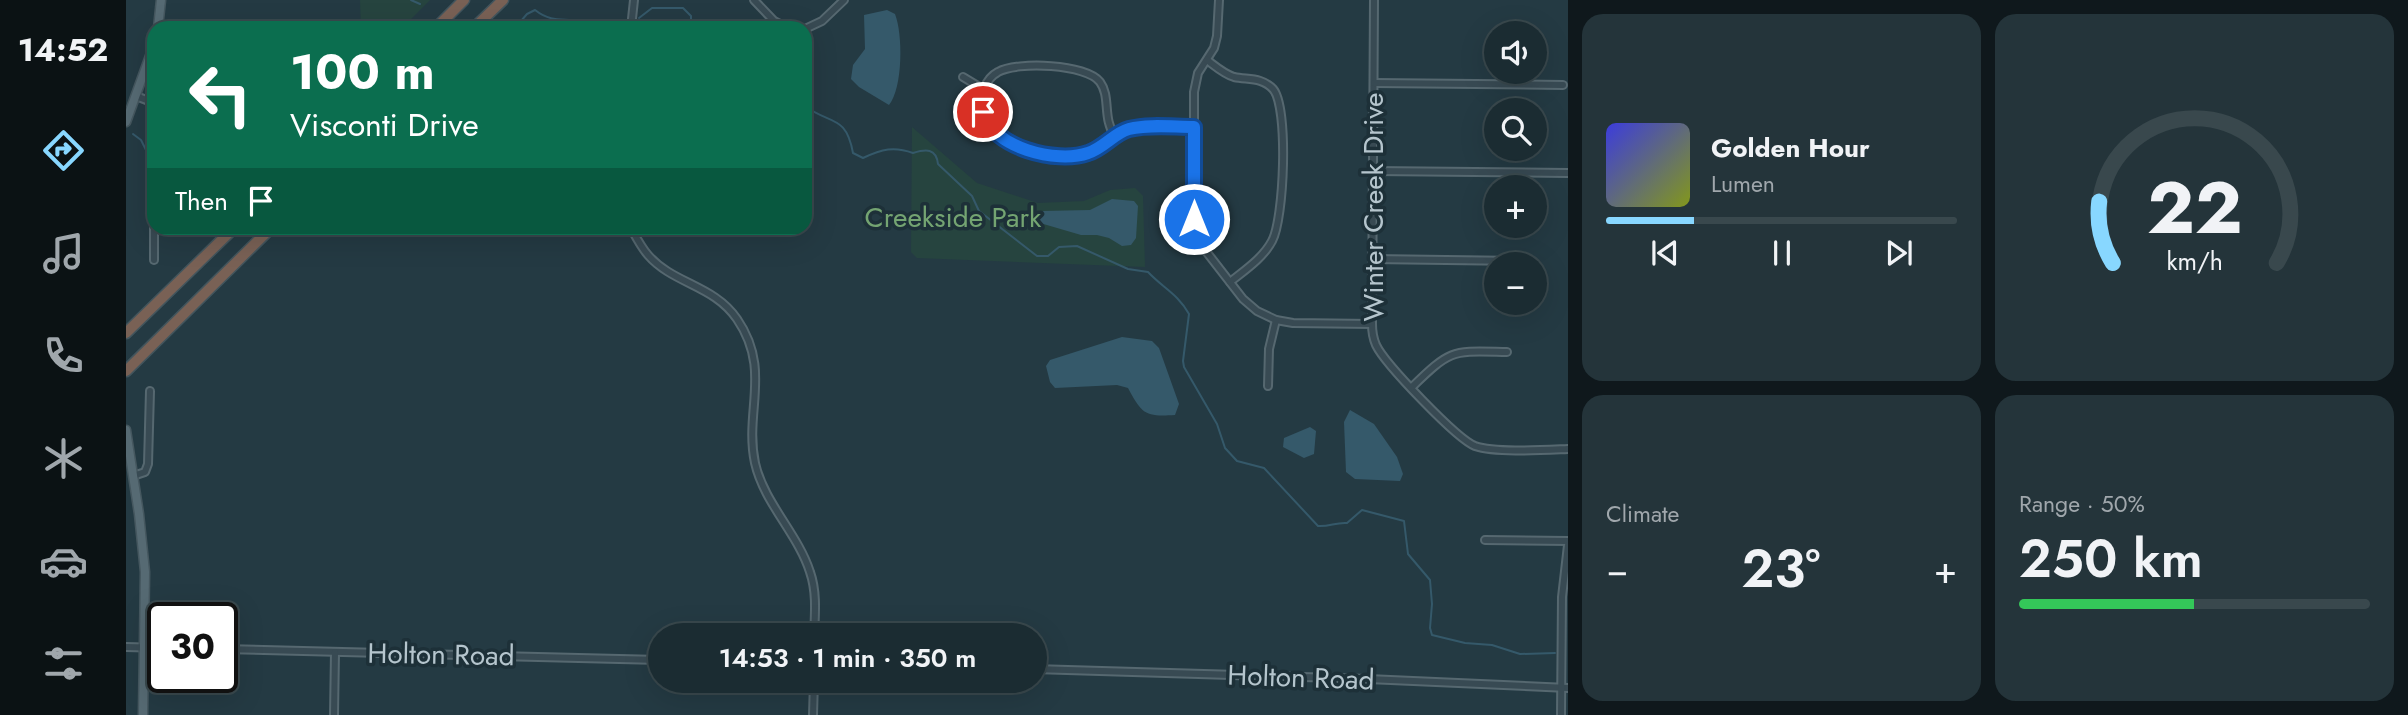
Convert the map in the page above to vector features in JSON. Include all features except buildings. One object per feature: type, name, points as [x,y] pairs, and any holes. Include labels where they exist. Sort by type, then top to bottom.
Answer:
[{"type":"highway","points":[[443,21],[464,0]]},
{"type":"highway","points":[[481,21],[503,0]]},
{"type":"highway","points":[[126,333],[227,235]]},
{"type":"highway","points":[[126,371],[264,235]]},
{"type":"main road","points":[[159,21],[161,0]]},
{"type":"main road","points":[[126,122],[147,65]]},
{"type":"main road","points":[[126,430],[145,572],[143,715]]},
{"type":"street","points":[[632,21],[634,0]]},
{"type":"street","points":[[754,0],[774,21]]},
{"type":"street","points":[[812,26],[822,22],[844,0]]},
{"type":"street","points":[[1219,0],[1214,48],[1198,73],[1194,92],[1195,227],[1205,250],[1243,299],[1257,311],[1276,320],[1293,323],[1372,324]]},
{"type":"street","name":"Winter Creek Drive","points":[[1374,0],[1372,334],[1381,353],[1412,387],[1460,436],[1474,445],[1491,449],[1568,449]]},
{"type":"street","points":[[1206,60],[1233,77],[1265,82],[1276,92],[1282,111],[1282,204],[1276,233],[1269,247],[1258,259],[1230,282]]},
{"type":"street","points":[[1115,137],[1108,128],[1105,90],[1090,73],[1078,69],[1017,66],[992,76],[983,89],[982,106],[987,125],[996,135],[1027,151],[1085,155],[1100,148],[1125,130],[1137,127],[1194,127]]},
{"type":"street","points":[[962,77],[983,89]]},
{"type":"street","points":[[1374,83],[1563,85]]},
{"type":"street","points":[[136,96],[147,100]]},
{"type":"street","points":[[1373,171],[1568,173]]},
{"type":"street","points":[[154,235],[154,260]]},
{"type":"street","points":[[635,235],[647,254],[668,271],[722,301],[733,312],[746,334],[757,373],[755,466],[763,486],[810,572],[815,596],[814,623]]},
{"type":"street","points":[[1372,259],[1484,261]]},
{"type":"street","points":[[1268,386],[1269,349],[1276,320]]},
{"type":"street","points":[[1412,387],[1435,364],[1458,352],[1507,352]]},
{"type":"street","points":[[133,476],[145,472],[148,464],[150,391]]},
{"type":"street","points":[[1485,540],[1568,543],[1562,587],[1564,688],[1560,715]]},
{"type":"street","points":[[126,647],[144,648]]},
{"type":"street","name":"Holton Road","points":[[238,649],[648,660]]},
{"type":"street","points":[[334,715],[335,652]]},
{"type":"street","name":"Holton Road","points":[[1047,669],[1564,688]]},
{"type":"street","points":[[813,715],[814,693]]},
{"type":"green space","points":[[360,0],[430,0],[409,21],[361,21]]},
{"type":"green space","name":"Creekside Park","points":[[912,127],[977,183],[1038,203],[1084,201],[1110,190],[1135,188],[1143,196],[1145,267],[917,258],[911,252]]},
{"type":"water","points":[[887,10],[895,14],[900,47],[897,86],[889,105],[851,79],[853,65],[865,49],[864,15]]},
{"type":"water","points":[[1112,199],[1134,201],[1138,206],[1136,238],[1131,245],[1122,246],[1109,238],[1081,235],[1040,223],[1038,216],[1042,211],[1090,210]]},
{"type":"water","points":[[1122,337],[1152,341],[1159,348],[1179,404],[1175,415],[1146,412],[1128,388],[1117,385],[1055,388],[1050,382],[1046,366],[1050,360]]},
{"type":"water","points":[[1350,410],[1374,424],[1397,457],[1403,474],[1400,481],[1355,479],[1346,472],[1344,422]]},
{"type":"water","points":[[1310,427],[1316,431],[1314,454],[1304,458],[1283,447],[1284,438]]},
{"type":"waterway","points":[[411,0],[420,4]]},
{"type":"waterway","points":[[639,18],[652,8],[683,8],[691,16],[691,21]]},
{"type":"waterway","points":[[521,21],[535,10],[551,18],[578,21]]},
{"type":"waterway","points":[[812,111],[841,126],[846,132],[853,153],[863,158],[888,150],[933,152],[938,164],[972,196],[979,211],[1037,256],[1048,256],[1059,247],[1077,246],[1128,269],[1148,272],[1175,296],[1189,314],[1184,367],[1217,424],[1225,448],[1237,461],[1264,468],[1318,526],[1347,523],[1362,510],[1404,521],[1408,554],[1430,580],[1432,635],[1465,643],[1492,645],[1520,654],[1555,653]]},
{"type":"waterway","points":[[133,134],[141,140],[147,152]]},
{"type":"route","points":[[983,112],[987,125],[996,135],[1027,151],[1043,154],[1085,155],[1125,130],[1137,127],[1194,127],[1194,219]]}]
